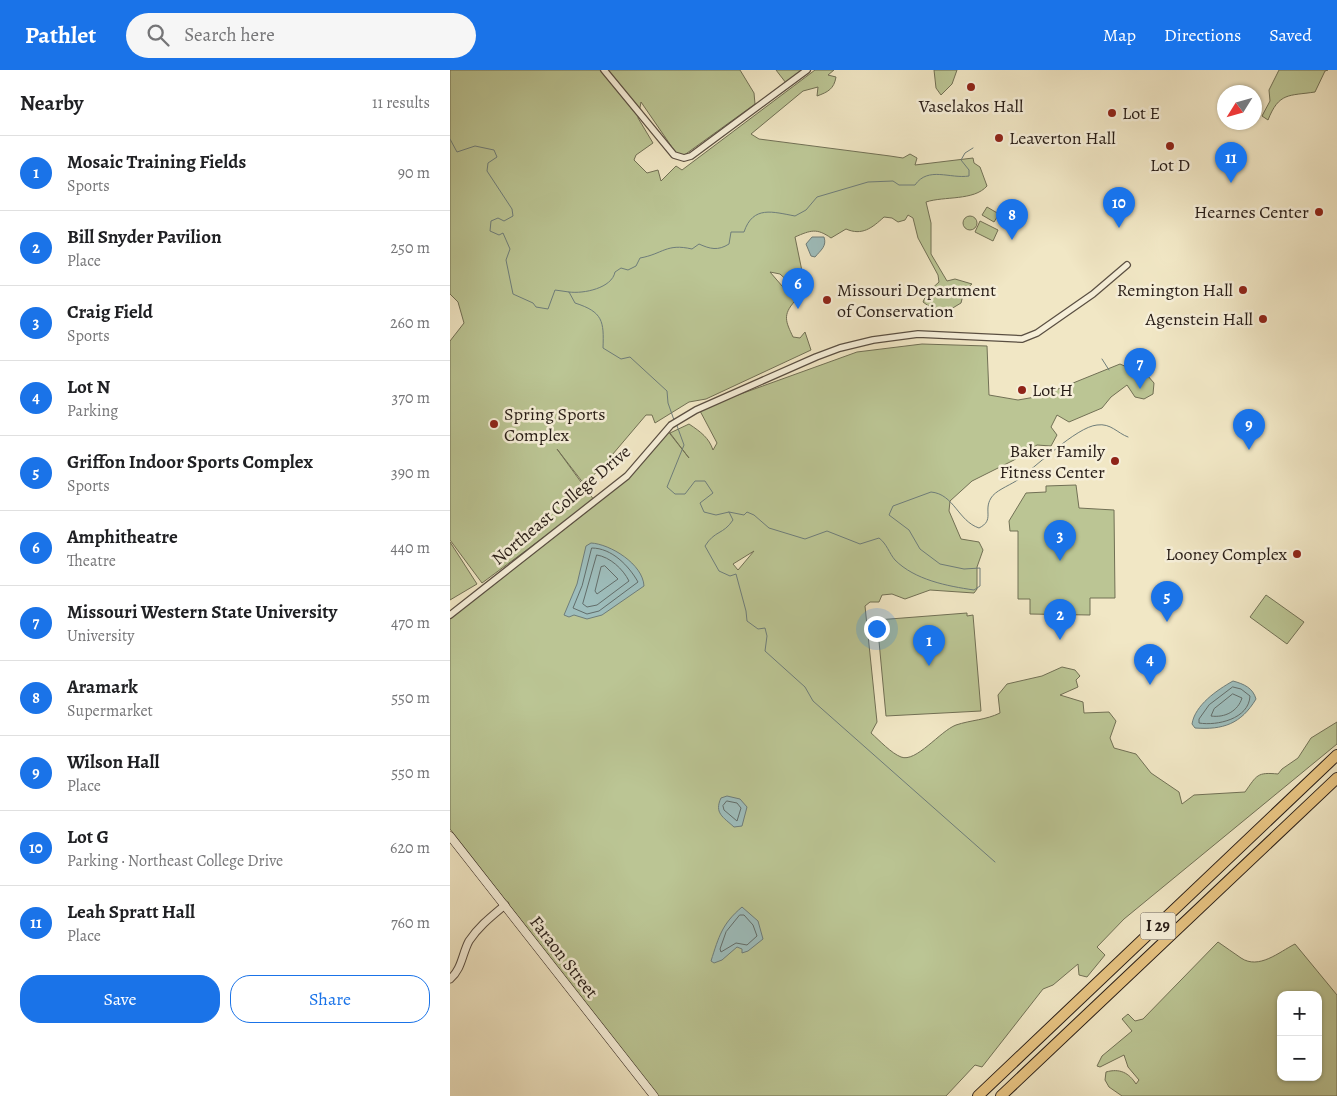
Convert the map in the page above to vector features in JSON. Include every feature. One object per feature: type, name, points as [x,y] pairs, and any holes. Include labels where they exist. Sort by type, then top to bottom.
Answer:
[{"type":"highway","name":"I 29","points":[[978,1096],[1337,755]]},
{"type":"highway","name":"I 29","points":[[1001,1096],[1337,778]]},
{"type":"main road","name":"Faraon Street","points":[[450,836],[654,1096]]},
{"type":"street","points":[[604,70],[674,155],[684,158],[691,156],[705,146],[807,70]]},
{"type":"street","name":"Northeast College Drive","points":[[450,615],[627,476],[679,419],[696,410],[816,357],[840,348],[873,340],[918,334],[1022,339],[1037,333],[1093,294],[1127,265]]},
{"type":"street","points":[[450,979],[459,968],[469,942],[477,931],[505,905]]},
{"type":"green space","points":[[450,70],[740,70],[754,93],[755,104],[683,156],[676,153],[641,102],[638,118],[653,143],[636,155],[634,160],[647,173],[658,170],[661,181],[676,166],[682,170],[815,70],[834,70],[828,75],[836,77],[830,90],[817,96],[818,87],[803,91],[751,134],[759,139],[903,158],[910,154],[917,158],[915,165],[973,158],[974,163],[980,167],[987,186],[975,194],[926,202],[931,223],[931,254],[947,281],[955,279],[972,284],[964,291],[961,303],[941,315],[923,302],[927,293],[939,282],[938,275],[918,238],[913,218],[908,215],[905,220],[898,222],[892,218],[884,217],[867,230],[857,232],[846,229],[831,238],[818,231],[795,237],[803,276],[801,282],[791,284],[780,274],[770,272],[795,301],[788,310],[787,315],[793,337],[800,338],[805,332],[811,350],[706,399],[689,402],[655,423],[652,415],[646,415],[601,468],[584,484],[557,449],[594,500],[482,583],[450,540],[450,341],[464,323],[458,302],[450,294]]},
{"type":"green space","points":[[776,70],[803,70],[786,83]]},
{"type":"green space","points":[[934,70],[957,70],[952,84],[941,95],[936,88]]},
{"type":"green space","points":[[1279,70],[1328,70],[1325,71],[1315,92],[1286,97],[1276,104],[1268,120],[1262,116],[1270,101],[1269,90]]},
{"type":"green space","points":[[987,207],[999,214],[994,222],[982,215]]},
{"type":"green space","points":[[970,216],[975,218],[977,223],[975,228],[970,230],[965,228],[963,223],[965,218]]},
{"type":"green space","points":[[980,221],[998,230],[993,241],[975,232]]},
{"type":"green space","points":[[922,344],[987,346],[989,395],[1018,400],[1041,396],[1120,364],[1129,368],[1144,366],[1147,375],[1154,383],[1153,394],[1144,399],[1135,397],[1127,385],[1111,397],[1102,408],[1069,422],[1057,415],[1051,427],[1057,435],[1051,446],[1037,445],[1014,460],[972,481],[950,501],[949,511],[961,539],[979,542],[983,550],[977,567],[977,589],[974,593],[930,590],[905,599],[892,594],[882,595],[879,602],[870,602],[865,606],[877,722],[871,733],[889,750],[901,757],[907,758],[914,755],[956,725],[1000,713],[998,695],[1007,684],[1042,676],[1062,667],[1075,670],[1080,676],[1076,680],[1078,687],[1060,695],[1083,702],[1084,713],[1109,712],[1116,721],[1110,738],[1114,748],[1136,754],[1151,773],[1179,792],[1182,804],[1194,795],[1245,792],[1261,774],[1278,774],[1298,758],[1311,738],[1337,722],[1337,744],[1124,919],[1097,947],[1105,955],[1087,977],[1079,975],[1078,964],[1053,985],[1043,989],[982,1067],[975,1065],[946,1096],[658,1096],[450,829],[450,619],[608,495],[609,490],[627,476],[667,430],[689,458],[670,433],[689,424],[704,436],[713,450],[717,443],[699,409],[857,352]],"holes":[[[754,551],[738,570],[733,564]]]},
{"type":"green space","points":[[1076,485],[1079,508],[1114,510],[1115,598],[1090,598],[1090,615],[1030,614],[1030,599],[1018,599],[1018,531],[1010,531],[1009,521],[1026,493],[1046,492],[1046,486]]},
{"type":"green space","points":[[450,542],[477,584],[450,600]]},
{"type":"green space","points":[[1266,595],[1304,622],[1287,644],[1250,617]]},
{"type":"green space","points":[[967,613],[967,616],[973,615],[981,711],[886,716],[877,620]]},
{"type":"green space","points":[[1218,942],[1241,958],[1255,962],[1269,959],[1295,944],[1337,995],[1337,1096],[1122,1096],[1109,1087],[1105,1080],[1106,1072],[1120,1071],[1127,1074],[1136,1084],[1139,1080],[1128,1067],[1124,1055],[1100,1067],[1097,1066],[1102,1056],[1132,1031],[1122,1019],[1128,1014],[1135,1021],[1143,1019]]},
{"type":"water","points":[[812,237],[824,237],[825,240],[823,248],[815,257],[811,256],[806,244]]},
{"type":"water","points":[[591,543],[616,551],[632,563],[638,570],[644,586],[602,615],[587,619],[574,615],[569,617],[564,615],[577,584],[586,546]]},
{"type":"water","points":[[1233,681],[1244,685],[1253,692],[1256,699],[1250,708],[1230,724],[1214,728],[1195,728],[1192,724],[1194,717],[1202,704]]},
{"type":"water","points":[[727,796],[740,799],[747,807],[742,826],[734,827],[719,811],[721,798]]},
{"type":"water","points":[[742,907],[758,921],[763,939],[748,951],[742,953],[742,949],[737,947],[722,960],[714,963],[711,961],[722,931],[735,913]]},
{"type":"waterway","points":[[450,139],[457,152],[475,146],[494,150],[497,157],[488,163],[487,171],[512,209],[513,216],[504,221],[498,218],[491,221],[490,231],[499,235],[503,233],[510,249],[506,260],[513,294],[533,303],[536,307],[548,309],[555,290],[569,292],[575,303],[591,310],[600,319],[603,331],[603,348],[621,359],[630,357],[667,391],[668,403],[674,420]]},
{"type":"waterway","points":[[569,292],[589,291],[603,286],[621,268],[628,270],[636,266],[640,258],[670,248],[692,249],[699,244],[710,248],[721,248],[729,244],[731,232],[744,232],[748,223],[758,214],[772,212],[795,216],[806,210],[817,197],[868,182],[893,181],[899,185],[915,185],[926,176],[940,174],[969,176],[969,170],[961,160],[965,153],[973,148]]},
{"type":"waterway","points":[[1102,359],[1109,370]]},
{"type":"waterway","points":[[676,423],[684,445],[667,487],[675,494],[685,494],[695,481],[705,481],[713,493],[700,503],[704,512],[716,515],[729,512],[733,520],[726,528],[712,537],[705,546],[719,571],[730,576],[736,574],[747,621],[758,629],[765,628],[767,636],[765,651],[805,687],[813,701],[995,862]]},
{"type":"waterway","points":[[729,512],[744,515],[747,512],[754,515],[769,528],[805,539],[827,531],[860,544],[879,538],[895,560],[912,573],[942,584],[974,590],[980,586],[980,568],[964,569],[940,564],[920,549],[909,530],[889,515],[893,506],[931,492],[939,494],[951,502],[966,520],[979,528],[984,525],[988,518],[988,507],[993,495],[1016,481],[1078,433],[1088,427],[1106,425],[1128,437]]},
{"type":"place","name":"Vaselakos Hall","points":[[971,87]]},
{"type":"place","name":"Lot E","points":[[1112,113]]},
{"type":"place","name":"Leaverton Hall","points":[[999,138]]},
{"type":"place","name":"Lot D","points":[[1170,146]]},
{"type":"place","name":"Leah Spratt Hall","points":[[1231,183]]},
{"type":"place","name":"Hearnes Center","points":[[1319,212]]},
{"type":"place","name":"Lot G","points":[[1119,228]]},
{"type":"place","name":"Aramark","points":[[1012,240]]},
{"type":"place","name":"Remington Hall","points":[[1243,290]]},
{"type":"place","name":"Missouri Department of Conservation","points":[[827,300]]},
{"type":"place","name":"Amphitheatre","points":[[798,309]]},
{"type":"place","name":"Agenstein Hall","points":[[1263,319]]},
{"type":"place","name":"Missouri Western State University","points":[[1140,389]]},
{"type":"place","name":"Lot H","points":[[1022,390]]},
{"type":"place","name":"Spring Sports Complex","points":[[494,424]]},
{"type":"place","name":"Wilson Hall","points":[[1249,450]]},
{"type":"place","name":"Baker Family Fitness Center","points":[[1115,461]]},
{"type":"place","name":"Looney Complex","points":[[1297,554]]},
{"type":"place","name":"Craig Field","points":[[1060,561]]},
{"type":"place","name":"Griffon Indoor Sports Complex","points":[[1167,622]]},
{"type":"place","name":"Bill Snyder Pavilion","points":[[1060,640]]},
{"type":"place","name":"Mosaic Training Fields","points":[[929,666]]},
{"type":"place","name":"Lot N","points":[[1150,685]]}]
